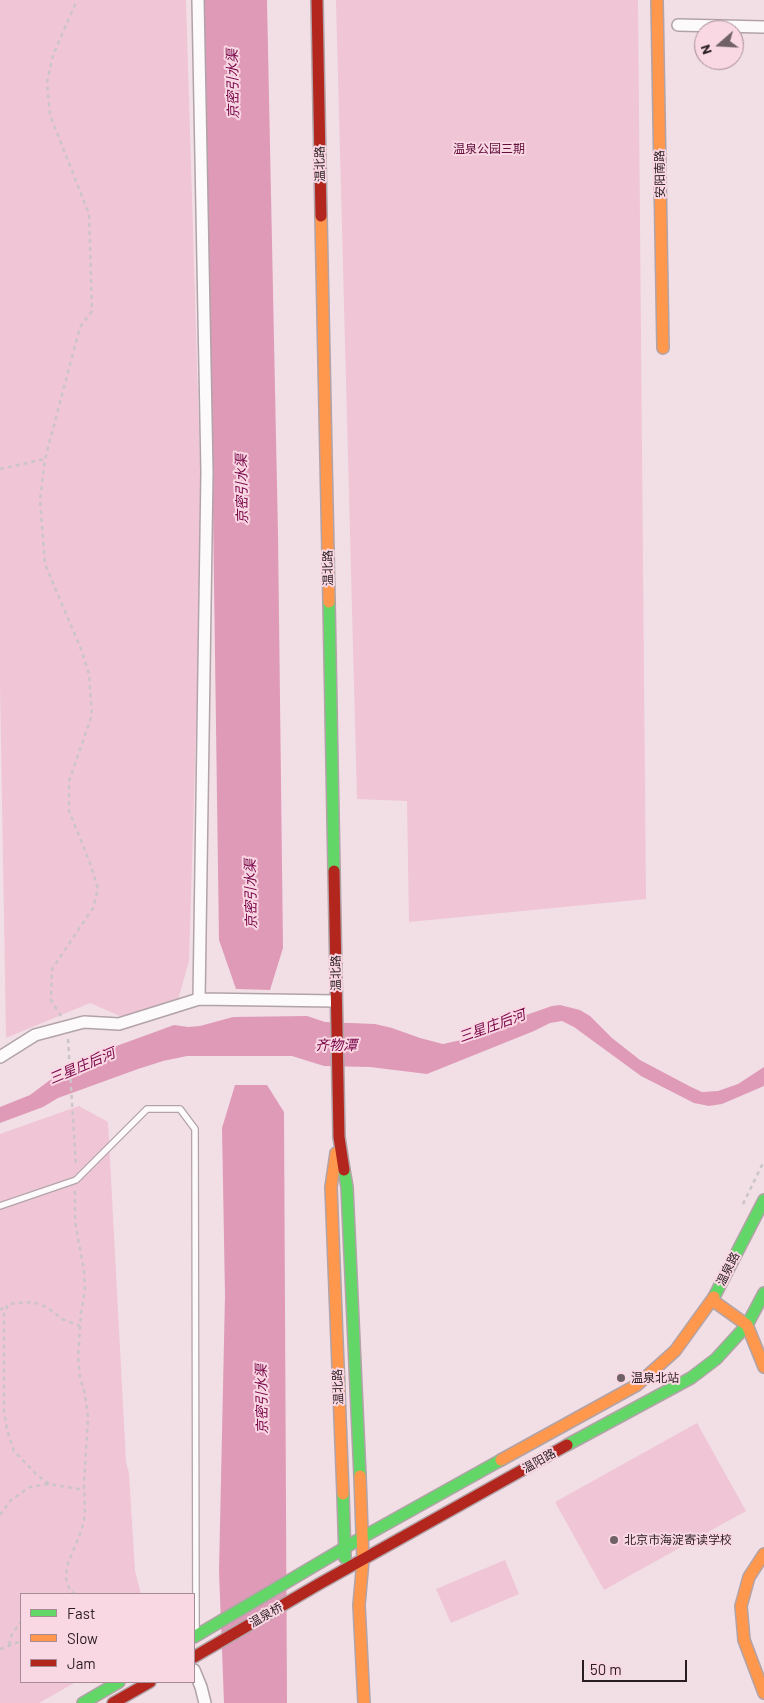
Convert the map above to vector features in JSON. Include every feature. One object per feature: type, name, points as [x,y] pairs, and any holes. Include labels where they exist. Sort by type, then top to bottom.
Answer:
[{"type":"main road","name":"温北路","points":[[317,0],[339,1137],[347,1187],[364,1537],[359,1605],[364,1703]]},
{"type":"main road","name":"安阳南路","points":[[657,0],[664,348]]},
{"type":"main road","name":"温北路","points":[[339,1137],[331,1187],[344,1548],[346,1569],[359,1605]]},
{"type":"main road","name":"温泉路","points":[[747,1325],[712,1300],[764,1200]]},
{"type":"main road","points":[[764,1293],[747,1325],[764,1367]]},
{"type":"main road","name":"温阳路","points":[[312,1567],[637,1385],[675,1351],[712,1300]]},
{"type":"main road","name":"温阳路","points":[[320,1584],[691,1378],[716,1359],[747,1325]]},
{"type":"main road","points":[[764,1554],[749,1577],[741,1606],[744,1640],[764,1693]]},
{"type":"main road","name":"温泉桥","points":[[195,1637],[312,1567]]},
{"type":"main road","name":"温泉桥","points":[[195,1656],[320,1584]]},
{"type":"main road","points":[[82,1703],[117,1683]]},
{"type":"main road","points":[[113,1703],[148,1683]]},
{"type":"street","points":[[198,0],[207,472],[199,999]]},
{"type":"street","points":[[678,25],[764,27]]},
{"type":"street","points":[[0,1057],[35,1034],[84,1022],[118,1024],[199,999],[336,1001]]},
{"type":"street","points":[[195,1672],[201,1687],[204,1703]]},
{"type":"lane","points":[[0,1206],[76,1180],[147,1109],[180,1108],[195,1129],[195,1637]]},
{"type":"path","points":[[67,1025],[51,1000],[52,970],[93,908],[98,889],[90,863],[69,811],[69,781],[92,716],[89,674],[81,649],[45,564],[40,500],[46,459],[80,327],[92,311],[89,214],[50,115],[47,82],[53,55],[77,0]]},
{"type":"path","points":[[0,469],[46,459]]},
{"type":"path","points":[[68,1052],[76,1180],[75,1221],[84,1270],[78,1356],[80,1377],[86,1394],[88,1417],[84,1490],[85,1514],[82,1529],[67,1566],[66,1578],[70,1591],[73,1593]]},
{"type":"path","points":[[0,1310],[8,1304],[19,1302],[39,1304],[48,1308],[62,1319],[80,1326]]},
{"type":"path","points":[[8,1304],[4,1315],[4,1411],[7,1430],[14,1451],[36,1474],[49,1484]]},
{"type":"path","points":[[0,1515],[11,1500],[30,1487],[49,1484],[84,1490]]},
{"type":"path","points":[[10,1645],[12,1634],[20,1623]]},
{"type":"path","points":[[0,1649],[20,1641]]},
{"type":"green space","points":[[0,0],[186,0],[202,529],[189,961],[178,1000],[122,1017],[90,1003],[6,1038],[0,684]]},
{"type":"green space","name":"温泉公园三期","points":[[336,0],[638,0],[646,899],[409,922],[407,801],[357,799]]},
{"type":"green space","points":[[79,1106],[108,1122],[126,1462],[129,1473],[135,1571],[141,1593],[20,1593],[20,1683],[74,1683],[39,1703],[0,1703],[0,1134]]},
{"type":"green space","points":[[697,1423],[746,1511],[604,1590],[555,1502]]},
{"type":"green space","points":[[505,1560],[519,1594],[451,1623],[436,1589]]},
{"type":"water","name":"京密引水渠","points":[[202,0],[267,0],[278,534],[283,948],[270,990],[236,989],[219,940],[212,440]]},
{"type":"water","name":"齐物潭","points":[[560,1005],[580,1010],[590,1016],[612,1038],[640,1060],[702,1092],[718,1091],[738,1084],[764,1067],[764,1086],[722,1104],[709,1106],[694,1103],[641,1076],[574,1027],[562,1021],[550,1023],[427,1074],[370,1067],[324,1066],[292,1056],[187,1056],[138,1069],[58,1098],[43,1107],[0,1123],[0,1107],[30,1095],[50,1080],[86,1065],[100,1052],[174,1025],[200,1026],[233,1017],[307,1016],[325,1022],[375,1024],[443,1044],[470,1038],[526,1015]]},
{"type":"water","name":"京密引水渠","points":[[235,1085],[267,1085],[284,1112],[287,1703],[224,1703],[219,1571],[225,1295],[222,1128]]},
{"type":"traffic: fast","points":[[329,602],[334,871]]},
{"type":"traffic: fast","points":[[344,1170],[347,1187],[360,1476]]},
{"type":"traffic: fast","points":[[714,1297],[764,1200]]},
{"type":"traffic: fast","points":[[567,1445],[691,1378],[716,1359],[747,1325],[764,1293]]},
{"type":"traffic: fast","points":[[195,1636],[363,1537],[501,1460]]},
{"type":"traffic: fast","points":[[343,1494],[345,1558]]},
{"type":"traffic: fast","points":[[83,1703],[117,1683]]},
{"type":"traffic: slow","points":[[657,0],[663,348]]},
{"type":"traffic: slow","points":[[321,216],[329,602]]},
{"type":"traffic: slow","points":[[336,1153],[331,1187],[343,1494]]},
{"type":"traffic: slow","points":[[501,1460],[637,1385],[675,1351],[714,1297]]},
{"type":"traffic: slow","points":[[712,1300],[747,1325],[764,1367]]},
{"type":"traffic: slow","points":[[360,1476],[363,1560],[359,1605],[364,1703]]},
{"type":"traffic: slow","points":[[764,1554],[749,1577],[741,1606],[744,1640],[764,1693]]},
{"type":"traffic: jam","points":[[317,0],[321,216]]},
{"type":"traffic: jam","points":[[334,871],[339,1137],[344,1170]]},
{"type":"traffic: jam","points":[[195,1656],[319,1584],[567,1445]]},
{"type":"traffic: jam","points":[[113,1703],[148,1683]]},
{"type":"place","name":"温泉北站","points":[[621,1378]]},
{"type":"place","name":"北京市海淀寄读学校","points":[[614,1540]]},
{"type":"water label","name":"三星庄后河","points":[[492,1026]]},
{"type":"water label","name":"三星庄后河","points":[[82,1066]]}]
